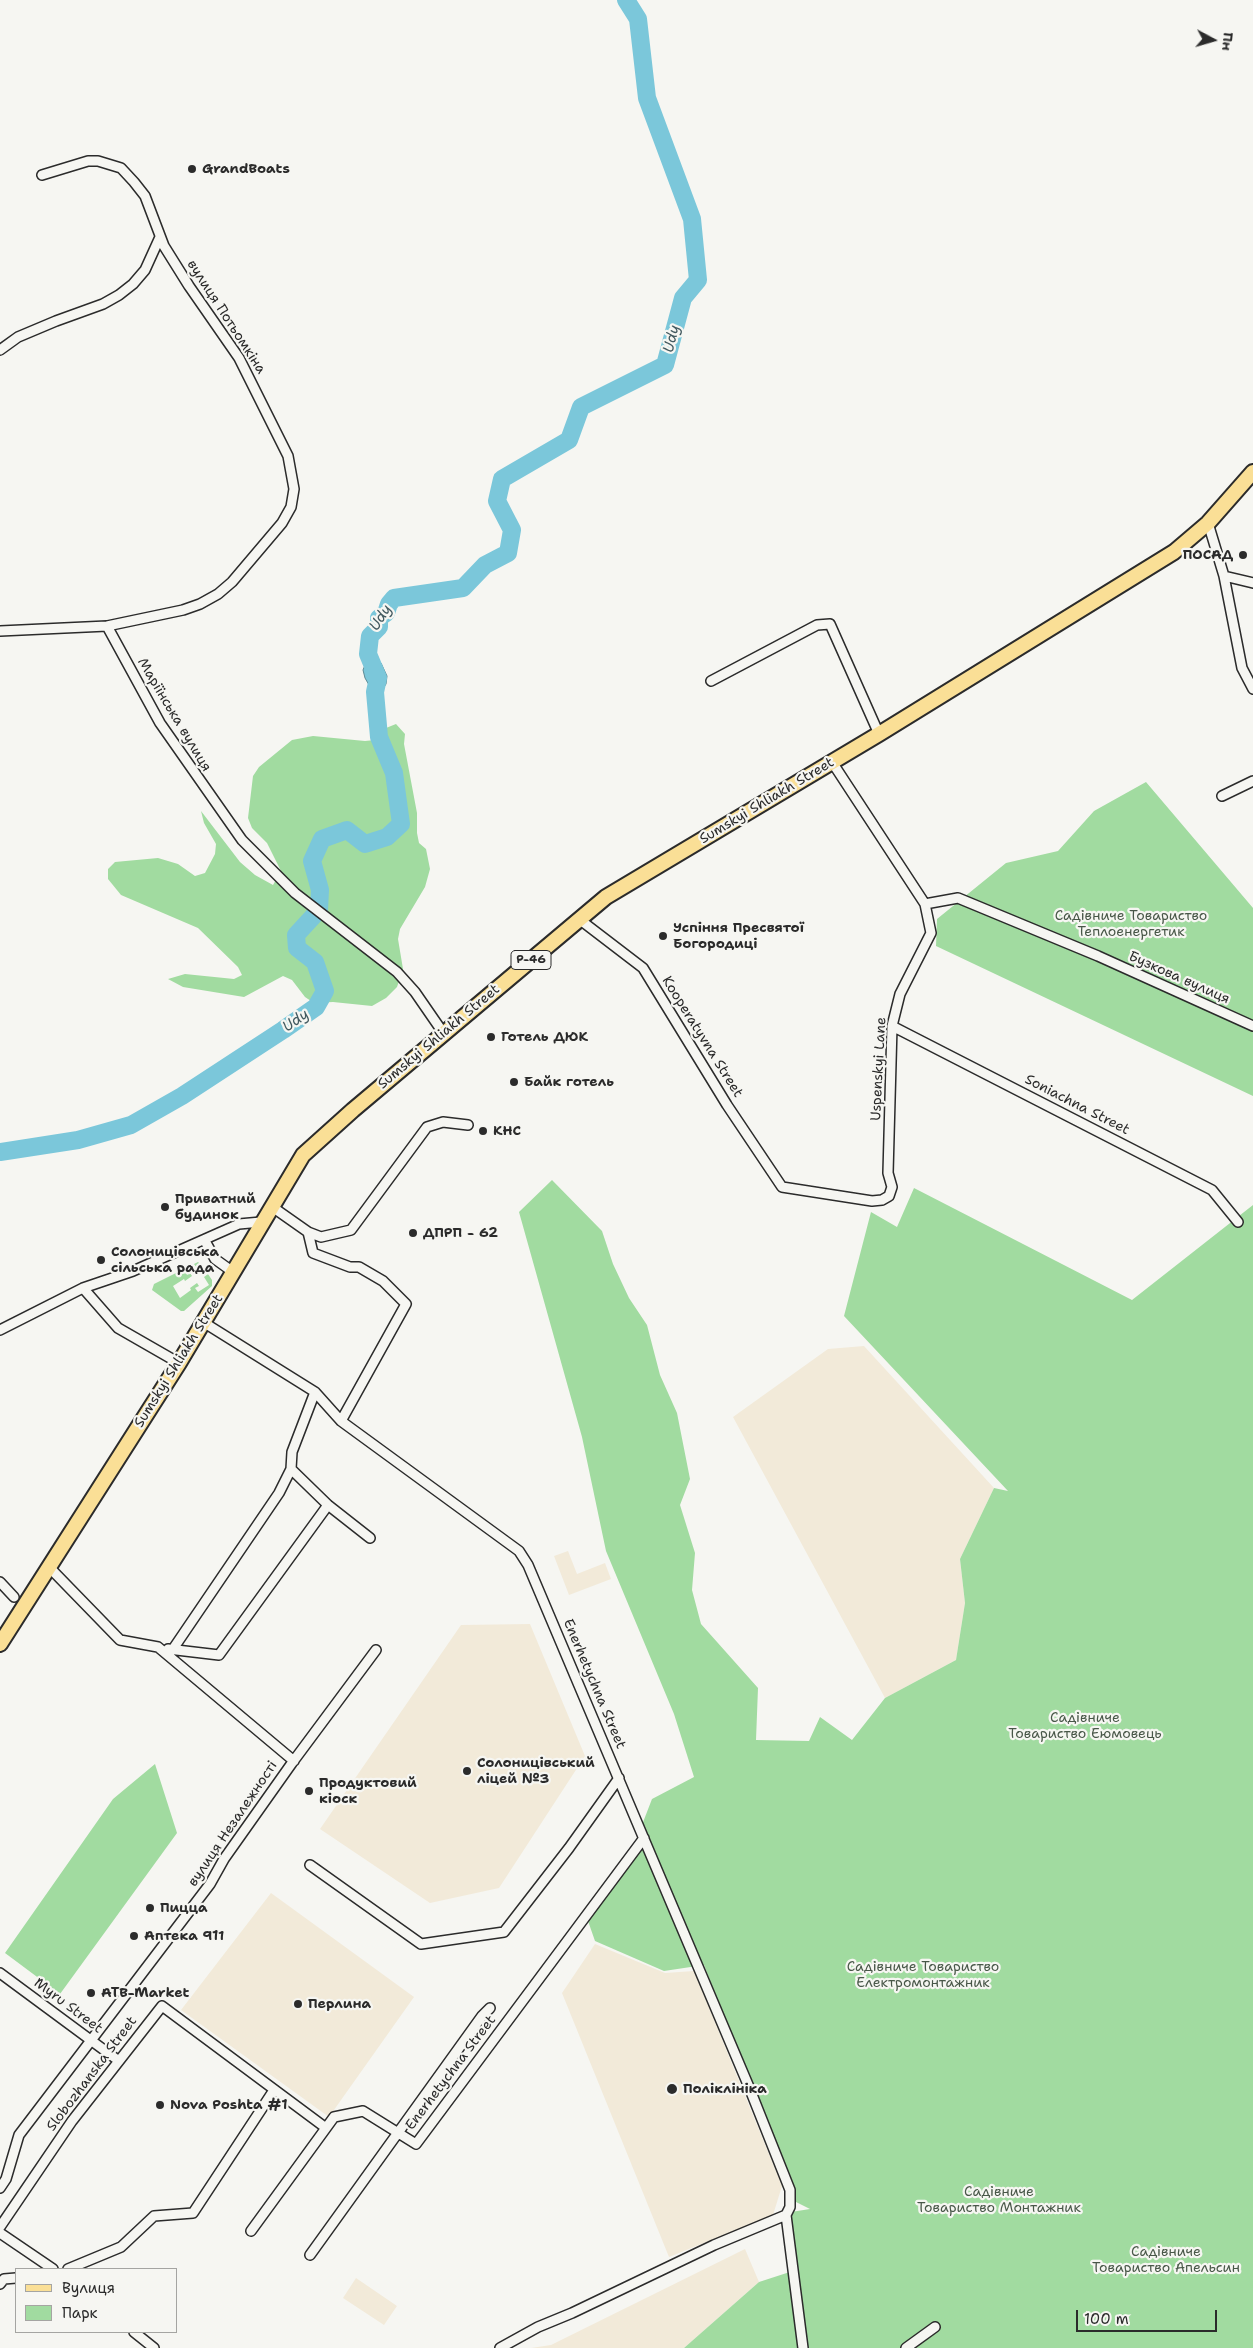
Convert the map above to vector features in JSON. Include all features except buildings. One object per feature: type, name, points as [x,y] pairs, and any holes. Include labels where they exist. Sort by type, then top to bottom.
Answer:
[{"type":"main road","name":"Sumskyi Shliakh Street","points":[[0,1644],[179,1363],[261,1222],[303,1155],[353,1110],[606,897],[879,734],[1174,552],[1208,523],[1253,472]]},
{"type":"street","name":"вулиця Потьомкіна","points":[[42,176],[88,161],[111,164],[121,168],[145,196],[160,237],[188,286],[239,358],[288,456],[294,480],[293,498],[282,523],[232,582],[218,594],[183,610],[107,626]]},
{"type":"street","points":[[0,350],[18,337],[103,304],[119,295],[144,270],[154,254],[160,237]]},
{"type":"street","points":[[1208,523],[1224,576],[1242,668],[1253,689]]},
{"type":"street","points":[[1224,576],[1253,583]]},
{"type":"street","points":[[712,681],[817,625],[830,624],[879,734]]},
{"type":"street","points":[[0,631],[107,626]]},
{"type":"street","name":"Маріїнська вулиця","points":[[107,626],[160,723],[216,806],[242,840],[295,893],[405,980],[444,1034]]},
{"type":"street","points":[[832,762],[925,904]]},
{"type":"street","points":[[1222,796],[1253,781]]},
{"type":"street","name":"Бузкова вулиця","points":[[925,904],[958,898],[1098,956],[1253,1026]]},
{"type":"street","name":"Uspenskyi Lane","points":[[872,1201],[882,1200],[889,1196],[892,1187],[888,1173],[892,1026],[900,994],[931,934],[925,904]]},
{"type":"street","name":"Kooperatyvna Street","points":[[579,919],[643,968],[727,1106],[782,1187],[872,1201]]},
{"type":"street","name":"Soniachna Street","points":[[892,1026],[1212,1190],[1238,1222]]},
{"type":"street","points":[[271,1206],[308,1232],[321,1238],[351,1230],[426,1127],[443,1122],[468,1124]]},
{"type":"street","points":[[0,1330],[83,1288],[132,1271],[205,1241],[239,1224],[261,1222]]},
{"type":"street","points":[[308,1232],[313,1253],[350,1267],[359,1267],[383,1281],[406,1304],[342,1421]]},
{"type":"street","points":[[205,1241],[216,1259],[233,1272]]},
{"type":"street","points":[[83,1288],[118,1328],[179,1363]]},
{"type":"street","name":"Enerhetychna Street","points":[[203,1322],[315,1392],[342,1421],[519,1551],[528,1565],[644,1838],[416,2144],[398,2133]]},
{"type":"street","points":[[173,1649],[279,1493],[291,1469],[292,1452],[315,1392]]},
{"type":"street","points":[[291,1469],[328,1505],[370,1538]]},
{"type":"street","points":[[49,1567],[120,1640],[158,1648],[219,1655],[328,1505]]},
{"type":"street","points":[[0,1582],[14,1598]]},
{"type":"street","points":[[158,1648],[294,1761]]},
{"type":"street","name":"вулиця Незалежності","points":[[0,2188],[6,2179],[19,2135],[210,1884],[224,1859],[376,1650]]},
{"type":"street","points":[[310,1865],[421,1944],[504,1932],[569,1848],[619,1778]]},
{"type":"street","points":[[644,1838],[749,2087],[790,2190],[790,2207],[786,2214],[803,2348]]},
{"type":"street","name":"Myru Street","points":[[0,1973],[119,2061]]},
{"type":"street","name":"Slobozhanska Street","points":[[0,2227],[72,2121],[162,2006],[326,2128]]},
{"type":"street","points":[[310,2255],[482,2016],[490,2008]]},
{"type":"street","points":[[70,2268],[121,2247],[154,2216],[192,2213],[274,2090]]},
{"type":"street","points":[[251,2231],[334,2117],[363,2111],[398,2133]]},
{"type":"street","points":[[500,2348],[538,2327],[714,2244],[786,2214]]},
{"type":"street","points":[[0,2233],[52,2268]]},
{"type":"street","points":[[0,2284],[4,2279],[15,2278]]},
{"type":"street","points":[[906,2348],[935,2327]]},
{"type":"street","points":[[135,2333],[154,2348]]},
{"type":"shaded area","points":[[864,1346],[994,1488],[960,1559],[965,1603],[956,1660],[885,1698],[733,1417],[828,1349]]},
{"type":"shaded area","points":[[568,1551],[577,1574],[605,1563],[611,1579],[569,1595],[554,1556]]},
{"type":"shaded area","name":"Солоницівський ліцей №3","points":[[530,1624],[585,1756],[499,1888],[430,1903],[320,1829],[461,1625]]},
{"type":"shaded area","name":"Перлина","points":[[271,1893],[414,1997],[329,2117],[181,2010]]},
{"type":"shaded area","name":"Поліклініка","points":[[595,1944],[665,1973],[694,1971],[782,2186],[773,2215],[669,2257],[562,1993]]},
{"type":"shaded area","points":[[745,2249],[759,2282],[684,2348],[531,2348],[551,2345]]},
{"type":"shaded area","points":[[356,2278],[397,2306],[384,2325],[343,2298]]},
{"type":"green space","points":[[396,724],[405,734],[404,744],[417,813],[417,833],[419,843],[426,849],[430,869],[425,887],[400,929],[398,939],[403,969],[397,987],[386,998],[372,1006],[333,1002],[314,1003],[305,997],[292,980],[283,976],[244,997],[183,987],[168,979],[185,974],[234,979],[242,975],[238,967],[198,928],[121,895],[108,879],[108,869],[115,862],[158,858],[178,864],[195,876],[205,873],[215,854],[216,844],[204,823],[201,811],[240,862],[255,875],[273,885],[281,871],[267,843],[252,828],[248,818],[253,776],[259,767],[292,740],[313,736],[365,741],[375,740],[386,728]]},
{"type":"green space","name":"Садівниче Товариство Теплоенергетик","points":[[1146,782],[1253,908],[1253,1096],[936,946],[937,919],[1006,863],[1058,851],[1094,811]]},
{"type":"green space","points":[[552,1180],[602,1231],[613,1264],[629,1298],[647,1325],[660,1375],[677,1413],[690,1479],[680,1505],[695,1553],[692,1590],[701,1624],[758,1688],[756,1740],[809,1741],[820,1717],[852,1740],[885,1698],[956,1660],[965,1603],[960,1559],[994,1488],[1008,1491],[844,1316],[871,1212],[897,1227],[914,1188],[1132,1300],[1253,1205],[1253,2348],[684,2348],[759,2282],[799,2269],[792,2266],[791,2212],[810,2209],[796,2202],[704,1965],[664,1971],[595,1941],[588,1921],[628,1861],[652,1799],[694,1777],[674,1714],[606,1551],[582,1437],[519,1212]]},
{"type":"green space","points":[[198,1262],[204,1268],[199,1271],[194,1264]]},
{"type":"green space","points":[[194,1264],[185,1271],[187,1275],[190,1273],[192,1276],[173,1286],[180,1298],[197,1283],[199,1286],[195,1288],[198,1292],[209,1285],[204,1277],[208,1274],[212,1280],[212,1286],[184,1311],[181,1311],[152,1290],[154,1284]]},
{"type":"green space","points":[[155,1764],[177,1833],[60,1994],[5,1953],[113,1799]]},
{"type":"water","points":[[376,659],[381,663],[387,676],[386,684],[381,692],[375,692],[369,685],[363,670],[367,660]]},
{"type":"waterway","name":"Udy","points":[[0,1152],[78,1140],[131,1125],[182,1096],[283,1030],[316,1007],[325,991],[315,962],[297,948],[296,935],[319,910],[320,890],[312,861],[322,839],[347,830],[365,844],[387,837],[401,824],[394,773],[379,737],[375,692],[378,678],[368,654],[370,636],[379,627],[379,618],[386,613],[389,604],[394,598],[463,588],[485,565],[508,553],[512,530],[497,501],[502,479],[569,440],[581,407],[665,365],[683,298],[698,280],[692,219],[647,98],[638,19],[626,0]]},
{"type":"place","name":"GrandBoats","points":[[192,169]]},
{"type":"place","name":"ПОСАД","points":[[1243,555]]},
{"type":"place","name":"Успіння Пресвятої Богородиці","points":[[663,936]]},
{"type":"place","name":"Готель ДЮК","points":[[491,1037]]},
{"type":"place","name":"Байк готель","points":[[514,1082]]},
{"type":"place","name":"КНС","points":[[483,1131]]},
{"type":"place","name":"Приватний будинок","points":[[165,1207]]},
{"type":"place","name":"ДПРП - 62","points":[[413,1233]]},
{"type":"place","name":"Солоницівська сільська рада","points":[[101,1260]]},
{"type":"place","name":"Солоницівський ліцей №3","points":[[467,1771]]},
{"type":"place","name":"Продуктовий кіоск","points":[[309,1791]]},
{"type":"place","name":"Пицца","points":[[150,1908]]},
{"type":"place","name":"Аптека 911","points":[[134,1936]]},
{"type":"place","name":"ATB-Market","points":[[91,1993]]},
{"type":"place","name":"Перлина","points":[[298,2004]]},
{"type":"place","name":"Поліклініка","points":[[672,2089]]},
{"type":"place","name":"Nova Poshta #1","points":[[160,2105]]},
{"type":"park label","name":"Садівниче Товариство Еюмовець","points":[[1085,1726]]},
{"type":"park label","name":"Садівниче Товариство Електромонтажник","points":[[923,1975]]},
{"type":"park label","name":"Садівниче Товариство Монтажник","points":[[999,2200]]},
{"type":"park label","name":"Садівниче Товариство Апельсин","points":[[1166,2260]]}]
